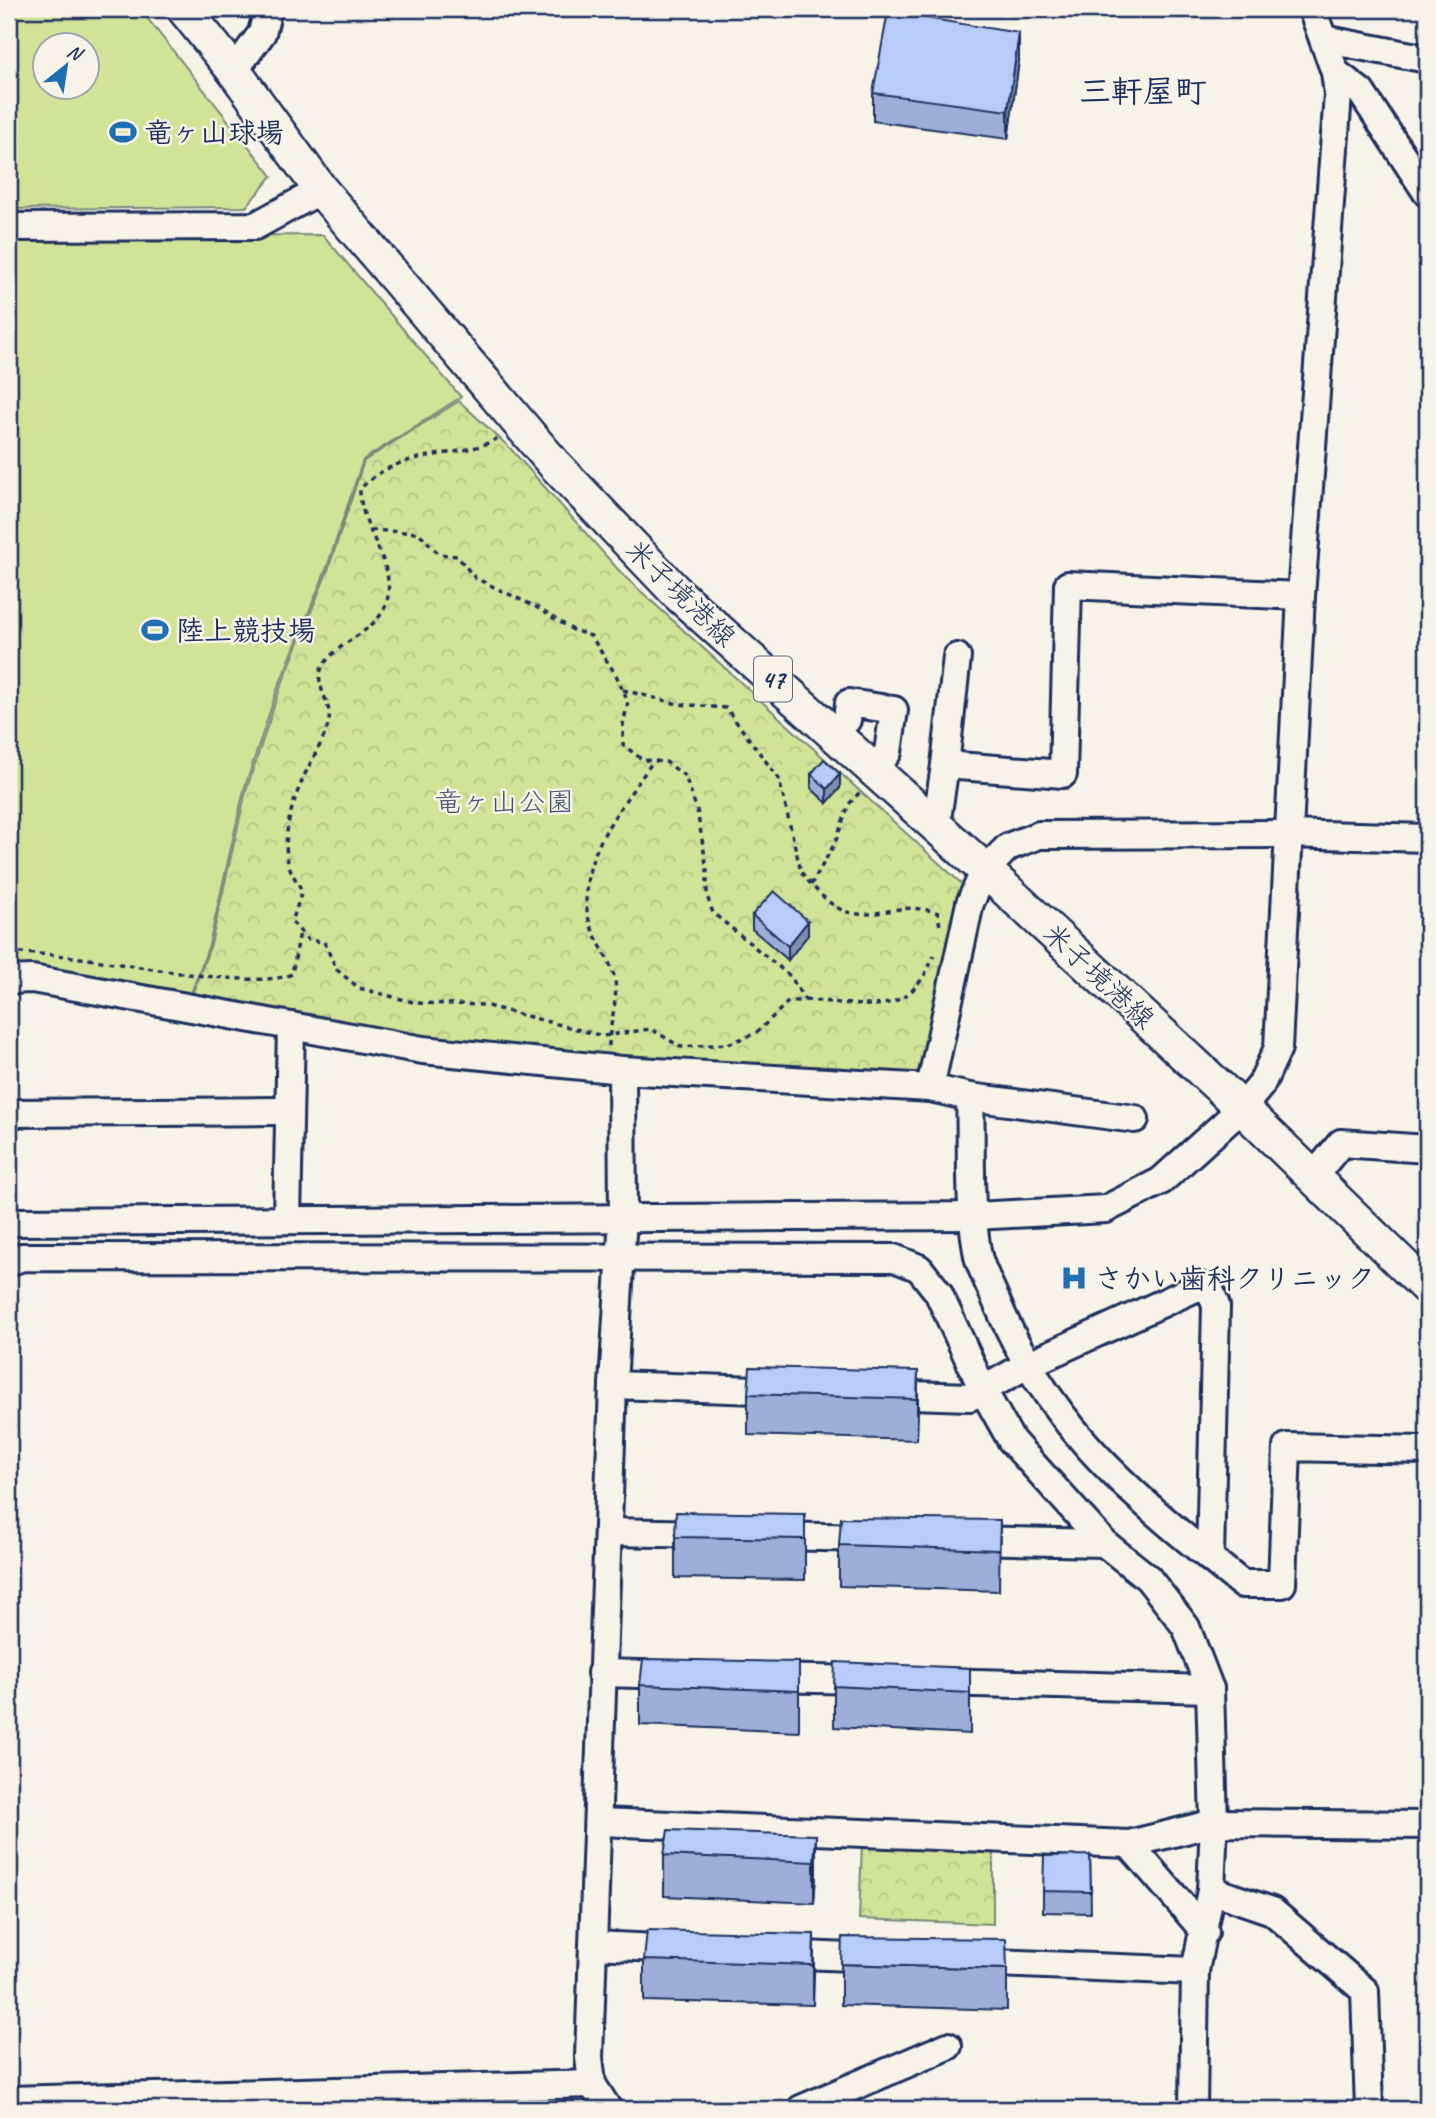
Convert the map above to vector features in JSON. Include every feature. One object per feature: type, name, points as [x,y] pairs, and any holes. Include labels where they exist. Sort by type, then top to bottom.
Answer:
[{"type":"main road","name":"米子境港線","points":[[184,9],[234,71],[321,190],[520,424],[678,594],[833,733],[869,779],[936,826],[1242,1108],[1427,1288]]},
{"type":"street","points":[[234,71],[262,33],[268,9]]},
{"type":"street","points":[[9,1222],[974,1216],[1106,1209],[1161,1181],[1242,1108],[1261,1085],[1278,1048],[1301,596],[1338,94],[1335,72],[1312,9]]},
{"type":"street","points":[[1324,39],[1427,59]]},
{"type":"street","points":[[1335,72],[1361,92],[1427,193]]},
{"type":"street","points":[[9,227],[255,226],[321,190]]},
{"type":"street","points":[[945,765],[1063,774],[1068,585],[1301,596]]},
{"type":"street","points":[[936,826],[957,657]]},
{"type":"street","points":[[833,733],[847,720],[849,703],[894,710],[888,752],[869,779]]},
{"type":"street","points":[[930,1088],[970,902],[985,870],[1008,847],[1038,835],[1287,834],[1427,838]]},
{"type":"street","points":[[9,980],[32,979],[423,1050],[615,1069],[930,1088],[970,1097],[1135,1119]]},
{"type":"street","points":[[287,1219],[291,1026]]},
{"type":"street","points":[[608,2109],[592,2084],[589,2057],[600,1822],[601,1673],[623,1217],[615,1069]]},
{"type":"street","points":[[970,1097],[974,1216],[979,1258],[1027,1365],[1083,1443],[1136,1498],[1242,1584],[1282,1584],[1287,1447],[1427,1450]]},
{"type":"street","points":[[9,1112],[288,1111]]},
{"type":"street","points":[[1313,1177],[1341,1143],[1427,1149]]},
{"type":"street","points":[[9,1262],[22,1257],[894,1258],[919,1268],[938,1292],[983,1390],[1011,1440],[1104,1543],[1148,1578],[1185,1627],[1210,1689],[1214,1823],[1211,1890],[1205,1932],[1195,1971],[1193,2109]]},
{"type":"street","points":[[860,1393],[970,1397],[1027,1365],[1200,1286],[1212,1292],[1216,1306],[1210,1558]]},
{"type":"street","points":[[613,1385],[805,1391]]},
{"type":"street","points":[[608,1532],[897,1538]]},
{"type":"street","points":[[939,1539],[1104,1543]]},
{"type":"street","points":[[601,1673],[698,1676]]},
{"type":"street","points":[[739,1677],[1210,1689]]},
{"type":"street","points":[[600,1822],[1129,1844],[1214,1823],[1427,1825]]},
{"type":"street","points":[[1129,1844],[1205,1932]]},
{"type":"street","points":[[1211,1890],[1272,1911],[1365,1991],[1369,2109]]},
{"type":"street","points":[[593,1945],[701,1950]]},
{"type":"street","points":[[755,1953],[905,1959]]},
{"type":"street","points":[[946,1961],[1195,1971]]},
{"type":"street","points":[[801,2109],[948,2046]]},
{"type":"street","points":[[9,2100],[592,2084]]},
{"type":"path","points":[[520,424],[486,445],[410,460],[376,475],[360,489],[362,512],[371,530],[388,586],[388,599],[372,625],[334,652],[322,666],[318,683],[328,709],[329,721],[298,786],[286,848],[289,865],[302,891],[292,922],[300,932],[308,940],[324,942],[337,970],[359,988],[417,1003],[484,1005],[609,1035],[651,1029],[681,1047],[728,1044],[756,1033],[788,1002],[805,1000],[884,1004],[902,1001],[925,979],[937,944]]},
{"type":"path","points":[[371,530],[419,533],[439,554],[457,556],[475,578],[536,607],[573,630],[590,636],[628,702],[623,725],[624,745],[643,760],[666,762],[685,776],[697,810],[707,869],[707,896],[713,913],[790,976],[805,1000]]},
{"type":"path","points":[[622,690],[678,704],[726,708],[779,779],[801,872],[811,885],[837,906],[852,914],[909,907],[938,913],[939,935]]},
{"type":"path","points":[[615,1069],[609,1035],[616,1000],[615,983],[608,957],[588,919],[588,884],[598,844],[653,761]]},
{"type":"path","points":[[811,885],[835,843],[849,804],[869,779]]},
{"type":"path","points":[[9,952],[72,956],[230,978],[284,978],[292,974],[300,932]]},
{"type":"green space","name":"竜ヶ山球場","points":[[9,9],[140,9],[272,176],[246,207],[9,209]]},
{"type":"green space","name":"陸上競技場","points":[[323,235],[461,397],[363,460],[326,570],[277,690],[244,790],[209,945],[188,1001],[9,976],[9,237]]},
{"type":"green space","name":"竜ヶ山公園","points":[[459,401],[510,448],[623,575],[963,885],[954,916],[925,1066],[907,1078],[626,1061],[406,1039],[191,998],[211,944],[246,791],[279,691],[328,570],[364,461]]},
{"type":"green space","points":[[862,1844],[993,1848],[993,1924],[859,1919]]},
{"type":"building","points":[[888,12],[1019,33],[1008,111],[873,93]]},
{"type":"building","points":[[824,759],[840,774],[827,789],[811,774]]},
{"type":"building","points":[[774,891],[808,921],[788,946],[752,915]]},
{"type":"building","points":[[750,1367],[918,1371],[917,1399],[748,1394]]},
{"type":"building","points":[[676,1512],[805,1514],[805,1539],[675,1537]]},
{"type":"building","points":[[841,1518],[1000,1520],[999,1550],[839,1545]]},
{"type":"building","points":[[643,1659],[799,1662],[799,1691],[640,1685]]},
{"type":"building","points":[[835,1662],[970,1668],[970,1693],[834,1686]]},
{"type":"building","points":[[668,1830],[816,1835],[814,1862],[664,1855]]},
{"type":"building","points":[[1090,1855],[1091,1892],[1043,1891],[1044,1856]]},
{"type":"building","points":[[647,1930],[814,1934],[813,1965],[644,1960]]},
{"type":"building","points":[[842,1937],[1006,1939],[1007,1969],[841,1964]]},
{"type":"waterway","points":[[339,2109],[377,2109]]},
{"type":"place","name":"竜ヶ山球場","points":[[123,132]]},
{"type":"place","name":"陸上競技場","points":[[155,630]]},
{"type":"place","name":"さかい歯科クリニック","points":[[1074,1278]]},
{"type":"district","name":"三軒屋町","points":[[1143,91]]}]
